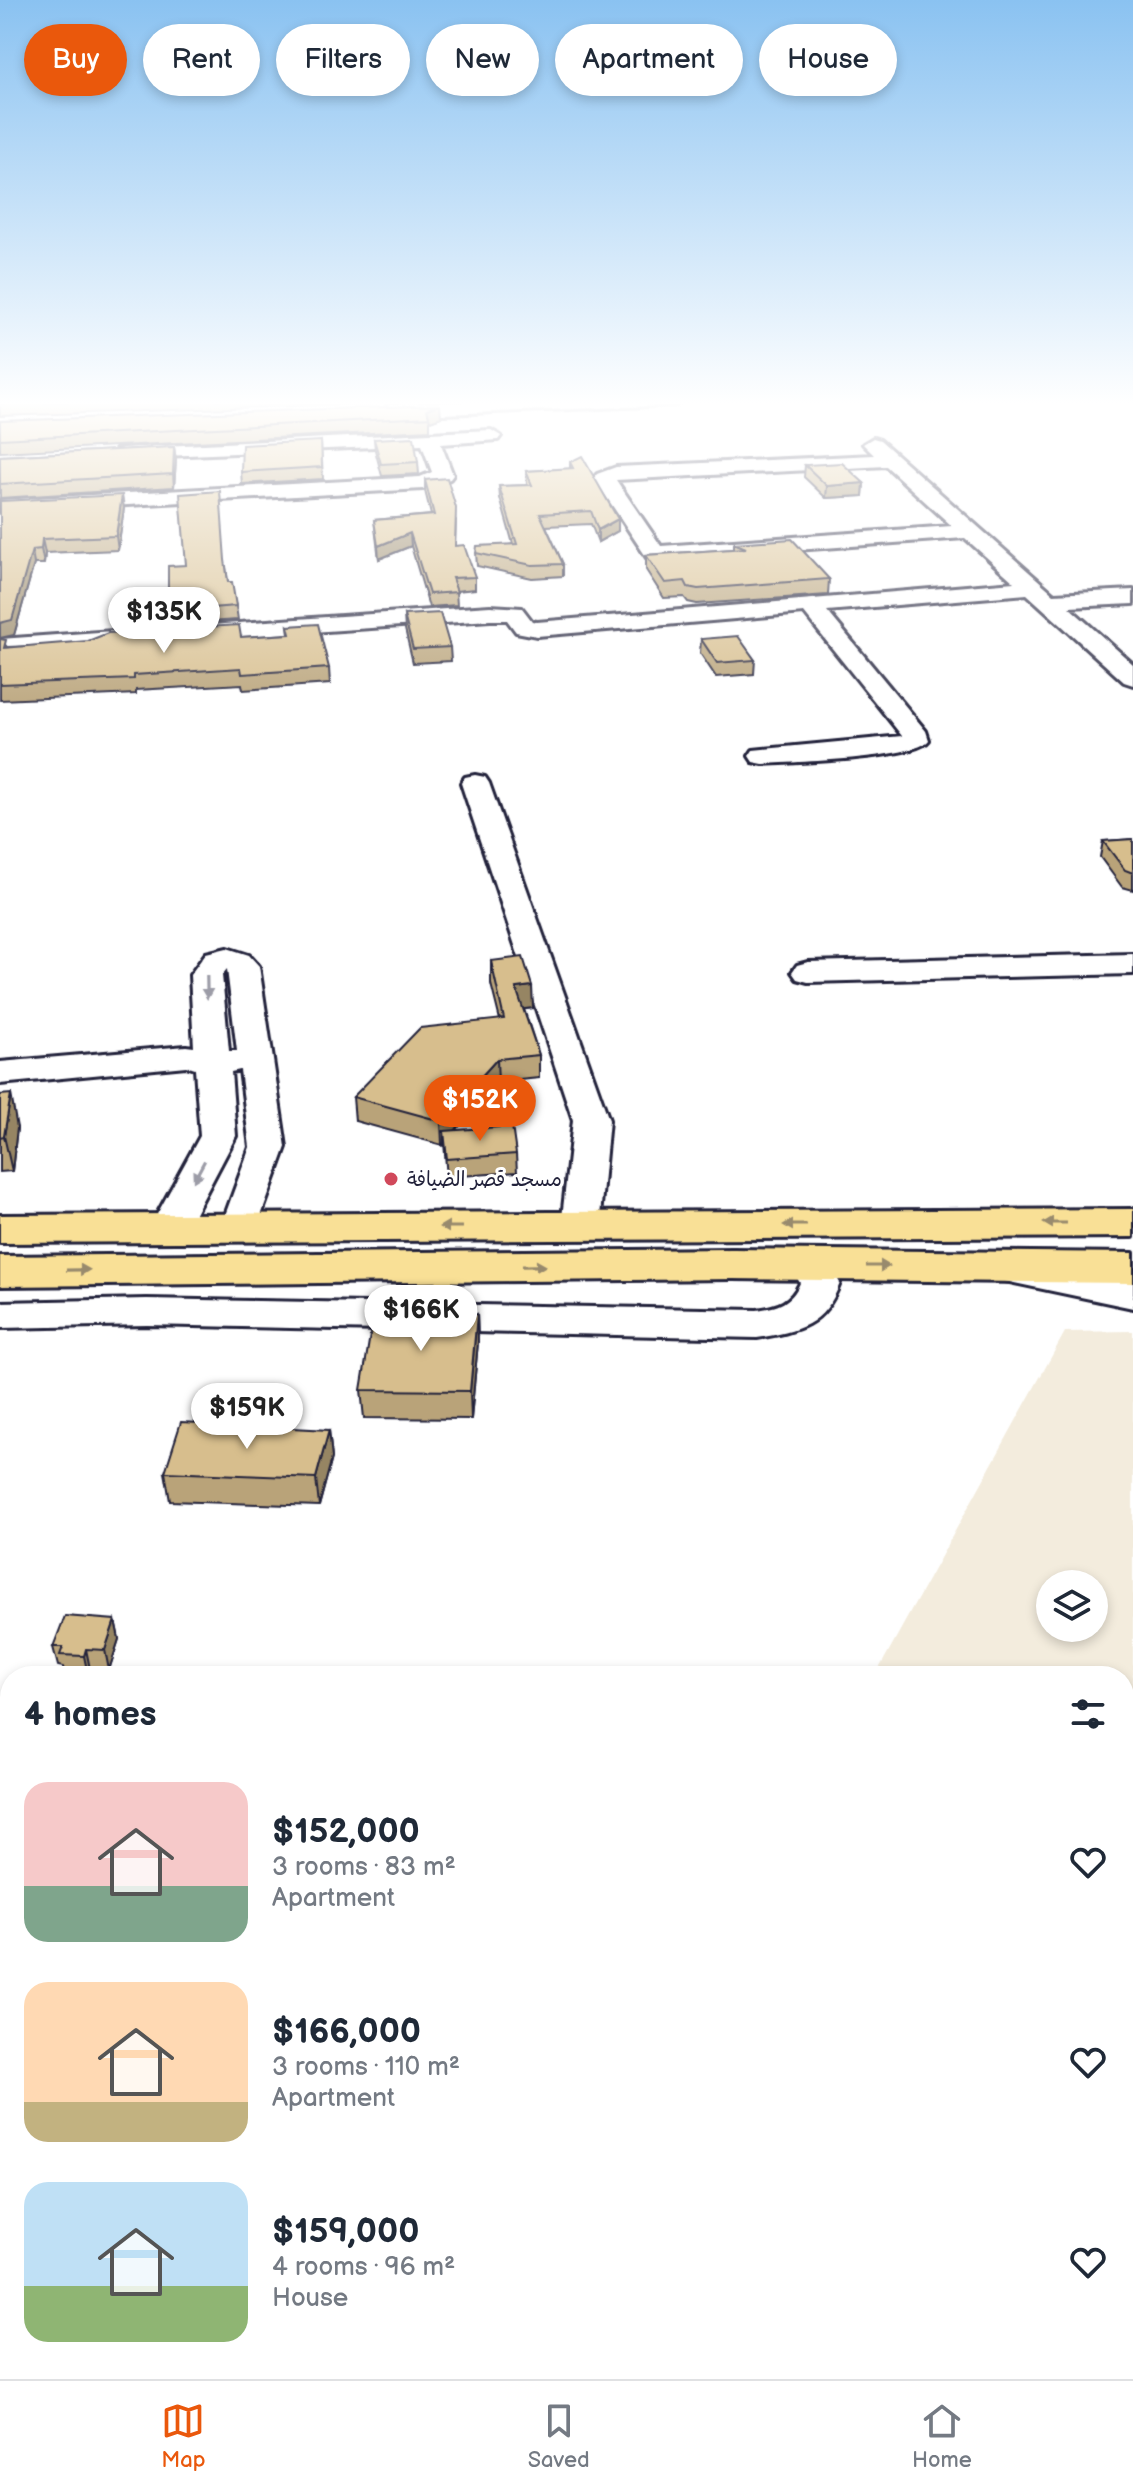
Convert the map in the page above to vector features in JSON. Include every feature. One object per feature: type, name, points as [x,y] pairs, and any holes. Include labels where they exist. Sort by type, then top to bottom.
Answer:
[{"type":"highway","points":[[0,1229],[1133,1223]]},
{"type":"highway","points":[[0,1271],[733,1264],[1133,1268]]},
{"type":"street","points":[[0,526],[292,511]]},
{"type":"street","points":[[626,511],[655,553],[972,531]]},
{"type":"street","points":[[949,511],[1133,677]]},
{"type":"street","points":[[0,646],[503,612],[514,613],[525,628],[537,629],[810,606],[1041,594],[1133,597]]},
{"type":"street","points":[[136,597],[139,637]]},
{"type":"street","points":[[763,756],[902,745],[917,737],[810,606]]},
{"type":"street","points":[[1108,655],[1133,654]]},
{"type":"street","points":[[475,783],[591,1120],[580,1227]]},
{"type":"street","points":[[169,1227],[218,1136],[203,1054],[206,975],[211,963],[223,956],[234,958],[243,966],[268,1147],[239,1229]]},
{"type":"street","points":[[808,972],[1133,964]]},
{"type":"street","points":[[0,1073],[254,1048]]},
{"type":"street","points":[[218,1136],[266,1131]]},
{"type":"street","points":[[989,1265],[1133,1295]]},
{"type":"street","points":[[0,1315],[147,1312],[757,1324],[801,1313],[814,1301],[820,1283],[810,1266]]},
{"type":"shaded area","points":[[1133,1331],[1133,1666],[881,1666],[1065,1332]]},
{"type":"building","points":[[0,511],[120,511],[116,536],[42,539],[41,549],[32,550],[12,620],[0,623]]},
{"type":"building","points":[[181,511],[221,511],[228,582],[232,582],[236,606],[158,612],[159,603],[165,603],[164,591],[168,591],[168,566],[186,565]]},
{"type":"building","points":[[433,511],[456,511],[455,546],[464,545],[475,577],[452,578],[457,592],[429,594],[410,533],[378,546],[374,520],[434,515]]},
{"type":"building","points":[[507,511],[591,511],[540,514],[563,564],[532,565],[476,553],[477,546],[517,544]]},
{"type":"building","points":[[591,511],[613,511],[618,519],[598,530]]},
{"type":"building","points":[[792,539],[829,579],[698,589],[688,587],[685,581],[665,583],[646,555],[746,548],[734,543]]},
{"type":"building","points":[[440,613],[450,647],[413,649],[404,615]]},
{"type":"building","points":[[318,624],[329,668],[242,674],[241,668],[134,675],[134,679],[0,684],[0,639],[6,640],[4,648],[88,641],[108,633],[239,625],[241,637],[290,634],[288,626]]},
{"type":"building","points":[[738,636],[755,660],[717,663],[701,639]]},
{"type":"building","points":[[1133,839],[1133,873],[1125,870],[1103,841]]},
{"type":"building","points":[[523,957],[532,986],[516,988],[539,1055],[497,1059],[441,1121],[353,1097],[420,1028],[504,1019],[491,961]]},
{"type":"building","points":[[11,1094],[4,1136],[0,1137],[0,1095]]},
{"type":"building","points":[[512,1126],[516,1154],[447,1159],[444,1131]]},
{"type":"building","points":[[477,1314],[470,1391],[361,1390],[373,1317]]},
{"type":"building","points":[[181,1422],[329,1430],[316,1478],[165,1472]]},
{"type":"building","points":[[65,1616],[115,1620],[105,1650],[86,1649],[84,1656],[60,1655],[63,1647],[53,1647]]},
{"type":"place","name":"مسجد قصر الضيافة","points":[[391,1179]]}]
